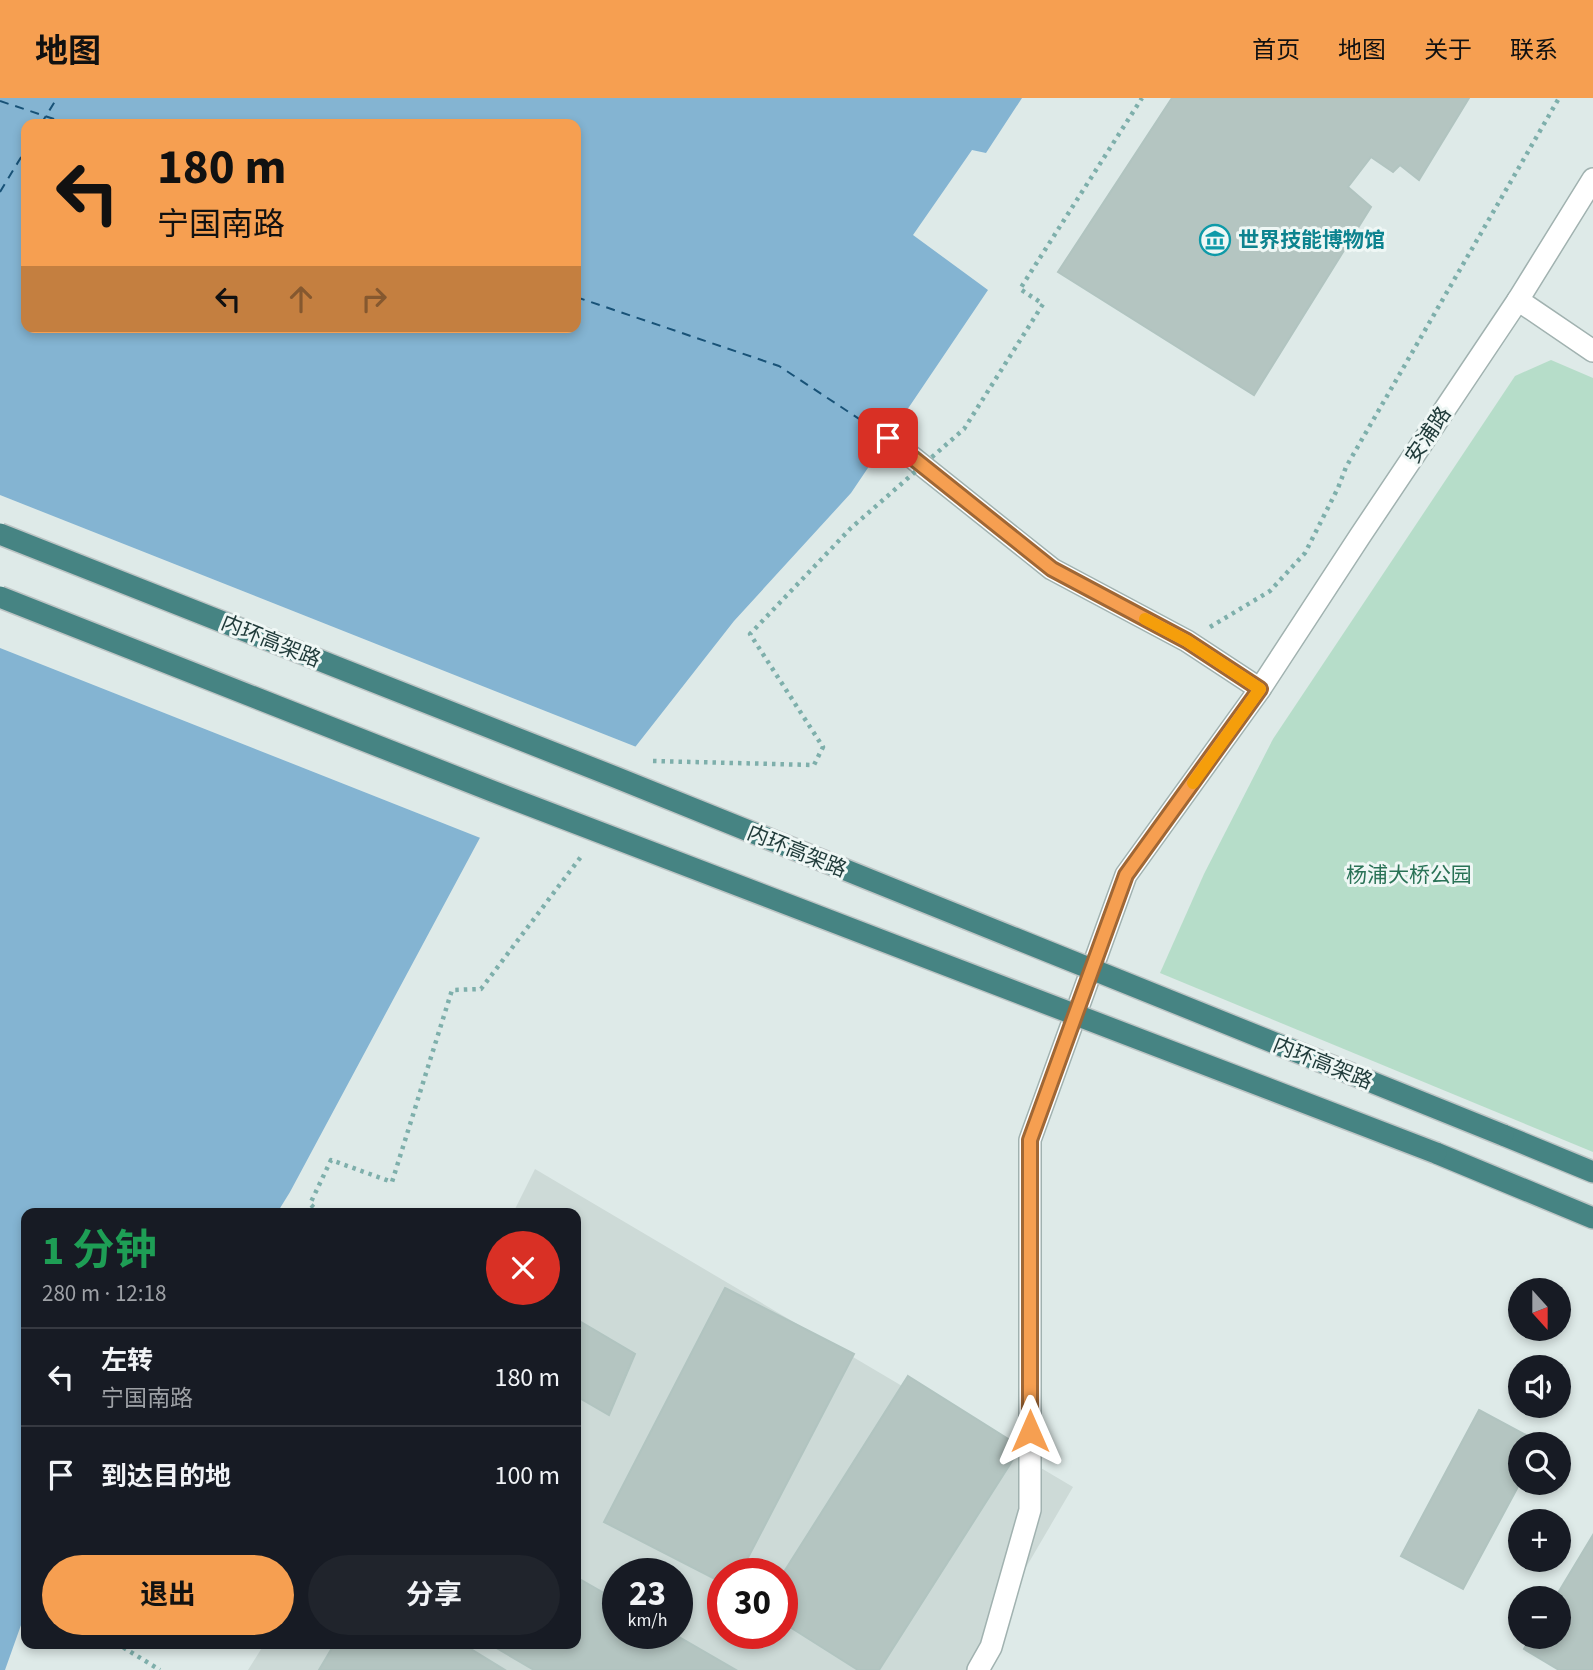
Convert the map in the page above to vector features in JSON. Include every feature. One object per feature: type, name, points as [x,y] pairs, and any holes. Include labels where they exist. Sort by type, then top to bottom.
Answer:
[{"type":"highway","name":"内环高架路","points":[[0,534],[615,777],[1593,1172]]},
{"type":"highway","name":"内环高架路","points":[[0,597],[492,791],[1436,1153],[1593,1218]]},
{"type":"street","name":"安浦路","points":[[978,1670],[991,1647],[1030,1510],[1030,1140],[1126,875],[1260,689],[1518,300],[1593,179]]},
{"type":"street","points":[[1518,300],[1593,351]]},
{"type":"street","points":[[888,438],[1052,569],[1187,641],[1260,689]]},
{"type":"path","points":[[645,771],[653,761],[814,765],[823,747],[750,635],[851,528],[964,429],[1043,304],[1020,289],[1142,98]]},
{"type":"path","points":[[1187,641],[1270,591],[1305,553],[1346,467],[1559,98]]},
{"type":"path","points":[[314,1208],[310,1204],[331,1160],[392,1182],[452,990],[481,989],[587,848]]},
{"type":"path","points":[[126,1649],[160,1670]]},
{"type":"shaded area","points":[[535,1169],[1073,1487],[966,1670],[248,1670],[261,1649],[581,1649],[581,1208],[516,1208]]},
{"type":"green space","name":"杨浦大桥公园","points":[[1551,360],[1593,378],[1593,1152],[1160,973],[1204,874],[1273,739],[1515,376]]},
{"type":"water","points":[[0,98],[1022,98],[986,153],[972,150],[913,235],[988,290],[851,493],[734,621],[567,834],[497,806],[280,1208],[21,1208],[21,1625],[5,1670],[0,1670]]},
{"type":"pier","points":[[0,495],[639,748],[569,837],[499,810],[483,839],[0,648]]},
{"type":"building","name":"世界技能博物馆","points":[[1172,98],[1469,98],[1419,180],[1400,165],[1393,172],[1371,157],[1348,187],[1371,207],[1254,395],[1058,272]]},
{"type":"building","points":[[725,1288],[854,1354],[748,1558],[707,1558],[707,1575],[693,1568],[693,1558],[674,1558],[604,1522]]},
{"type":"building","points":[[581,1322],[635,1354],[609,1415],[581,1399]]},
{"type":"building","points":[[908,1376],[1021,1447],[879,1670],[858,1670],[798,1632],[798,1558],[793,1558]]},
{"type":"building","points":[[1479,1410],[1520,1432],[1508,1432],[1508,1495],[1513,1495],[1463,1589],[1401,1556]]},
{"type":"building","points":[[1593,1535],[1593,1670],[1559,1670],[1524,1649],[1571,1649],[1571,1586],[1562,1586]]},
{"type":"building","points":[[581,1580],[602,1592],[602,1649],[693,1649],[693,1645],[736,1670],[534,1670],[498,1649],[581,1649]]},
{"type":"building","points":[[331,1649],[471,1649],[505,1670],[319,1670]]},
{"type":"ferry route","points":[[44,119],[57,98]]},
{"type":"ferry route","points":[[0,101],[54,119]]},
{"type":"ferry route","points":[[0,192],[21,157]]},
{"type":"ferry route","points":[[581,299],[779,366],[879,432]]},
{"type":"slow traffic","points":[[1145,619],[1187,641],[1260,689],[1193,783]]},
{"type":"place","name":"世界技能博物馆","points":[[1215,240]]},
{"type":"route","points":[[888,438],[1052,569],[1187,641],[1260,689],[1126,875],[1030,1140],[1030,1431]]}]
